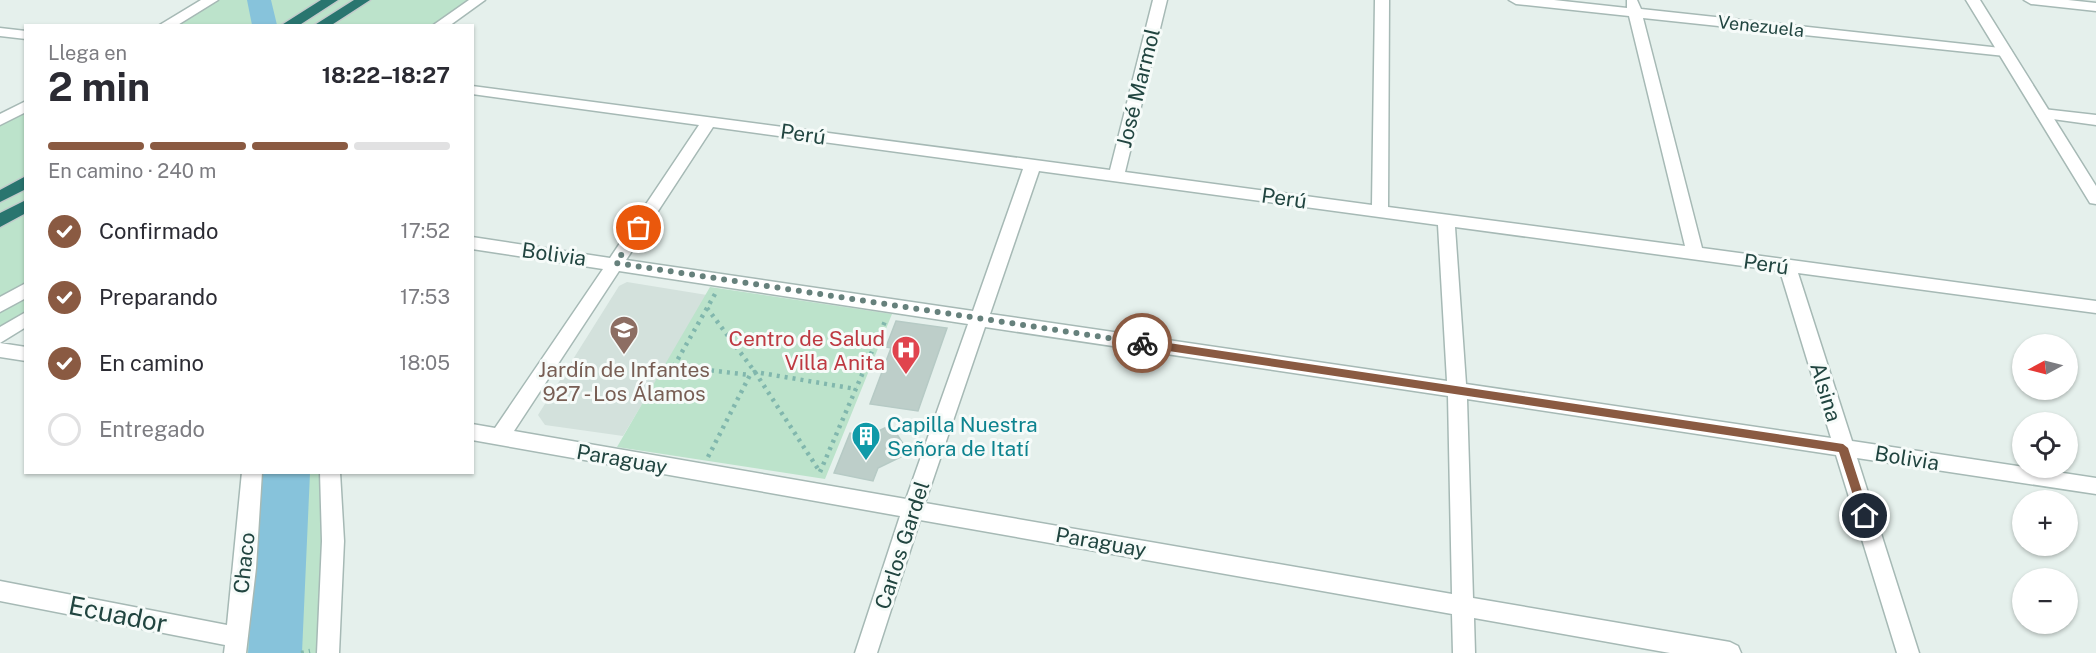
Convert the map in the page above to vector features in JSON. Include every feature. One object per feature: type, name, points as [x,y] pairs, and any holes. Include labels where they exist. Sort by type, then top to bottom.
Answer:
[{"type":"highway","points":[[290,24],[331,0]]},
{"type":"highway","points":[[323,24],[363,0]]},
{"type":"highway","points":[[0,197],[24,182]]},
{"type":"highway","points":[[0,221],[24,206]]},
{"type":"street","points":[[169,24],[211,0]]},
{"type":"street","points":[[443,24],[478,0]]},
{"type":"street","name":"José Marmol","points":[[1116,176],[1160,0]]},
{"type":"street","points":[[1380,210],[1382,0]]},
{"type":"street","name":"Venezuela","points":[[1516,0],[1634,6],[2005,52]]},
{"type":"street","points":[[1973,0],[2096,200]]},
{"type":"street","points":[[2031,0],[2096,6]]},
{"type":"street","points":[[1634,6],[1695,254]]},
{"type":"street","points":[[0,32],[24,35]]},
{"type":"street","name":"Perú","points":[[474,90],[1380,210],[1788,268],[2096,307]]},
{"type":"street","points":[[0,120],[24,106]]},
{"type":"street","points":[[2043,114],[2096,120]]},
{"type":"street","points":[[500,437],[709,122]]},
{"type":"street","name":"Carlos Gardel","points":[[866,653],[913,509],[1033,164]]},
{"type":"street","points":[[1446,219],[1457,392],[1464,653]]},
{"type":"street","name":"Bolivia","points":[[474,243],[2096,486]]},
{"type":"street","name":"Alsina","points":[[1788,268],[1908,653]]},
{"type":"street","points":[[0,306],[24,290]]},
{"type":"street","points":[[0,336],[24,319]]},
{"type":"street","points":[[0,350],[24,354]]},
{"type":"street","name":"Paraguay","points":[[474,432],[1730,653]]},
{"type":"street","name":"Chaco","points":[[235,645],[245,568],[252,474]]},
{"type":"street","points":[[328,653],[333,541],[330,474]]},
{"type":"street","name":"Ecuador","points":[[0,591],[235,645]]},
{"type":"path","points":[[723,279],[674,366],[750,375]]},
{"type":"path","points":[[811,492],[891,305]]},
{"type":"path","points":[[707,308],[755,372],[820,472]]},
{"type":"path","points":[[701,472],[750,375],[755,372],[856,389]]},
{"type":"shaded area","name":"Jardín de Infantes 927 - Los Álamos","points":[[627,282],[707,295],[623,436],[545,425],[538,415],[619,286]]},
{"type":"green space","points":[[211,0],[478,0],[441,24],[169,24]]},
{"type":"green space","points":[[24,106],[24,319],[0,336],[0,120]]},
{"type":"green space","points":[[710,287],[892,314],[825,479],[617,447]]},
{"type":"green space","points":[[252,474],[330,474],[328,653],[235,653]]},
{"type":"water","points":[[247,0],[271,0],[277,24],[252,24]]},
{"type":"water","points":[[260,474],[310,474],[302,653],[248,653]]},
{"type":"building","name":"Centro de Salud Villa Anita","points":[[896,321],[947,328],[918,411],[870,404],[891,348],[886,347]]},
{"type":"building","name":"Capilla Nuestra Señora de Itatí","points":[[891,425],[909,453],[878,468],[873,481],[834,473],[850,433],[868,436]]},
{"type":"way so far","points":[[639,228],[616,263],[1142,343]]},
{"type":"place","name":"Jardín de Infantes 927 - Los Álamos","points":[[624,356]]},
{"type":"place","name":"Centro de Salud Villa Anita","points":[[906,376]]},
{"type":"place","name":"Capilla Nuestra Señora de Itatí","points":[[866,462]]},
{"type":"route","points":[[1142,343],[1843,448],[1865,516]]}]
